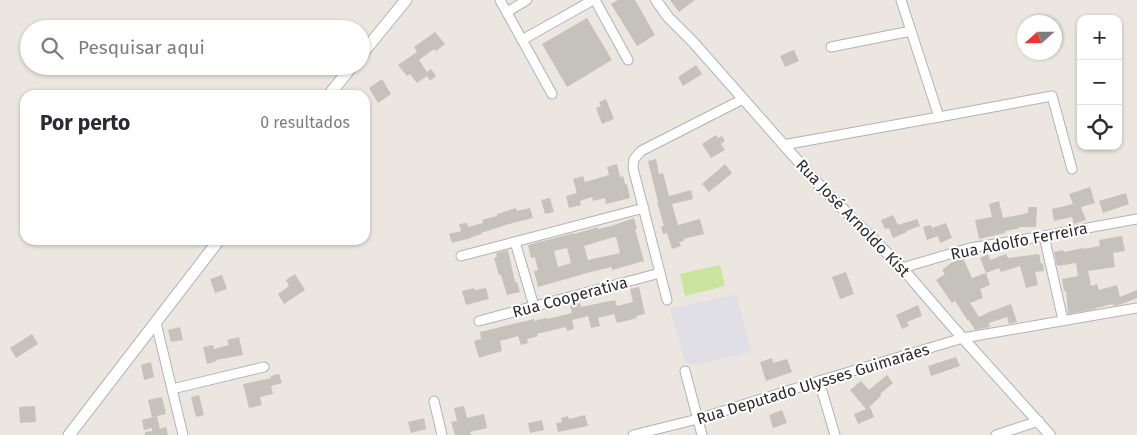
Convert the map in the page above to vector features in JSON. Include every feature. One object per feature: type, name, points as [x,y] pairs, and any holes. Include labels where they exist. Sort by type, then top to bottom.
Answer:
[{"type":"main road","points":[[370,44],[406,0]]},
{"type":"main road","points":[[333,90],[345,75]]},
{"type":"main road","points":[[68,435],[215,245]]},
{"type":"street","points":[[500,0],[552,94]]},
{"type":"street","points":[[507,12],[527,0]]},
{"type":"street","points":[[522,40],[594,0],[628,60]]},
{"type":"street","name":"Rua José Arnoldo Kist","points":[[656,0],[668,17],[693,42],[820,186],[902,268],[1050,435]]},
{"type":"street","points":[[901,0],[939,118]]},
{"type":"street","points":[[831,47],[911,31]]},
{"type":"street","points":[[783,145],[1052,96],[1072,169]]},
{"type":"street","points":[[667,300],[633,168],[634,159],[641,151],[743,99]]},
{"type":"street","points":[[461,256],[644,208]]},
{"type":"street","name":"Rua Adolfo Ferreira","points":[[902,268],[970,248],[1137,220]]},
{"type":"street","points":[[1044,236],[1063,320]]},
{"type":"street","points":[[516,242],[534,306]]},
{"type":"street","name":"Rua Cooperativa","points":[[479,321],[660,272]]},
{"type":"street","name":"Rua Deputado Ulysses Guimarães","points":[[633,435],[698,419],[964,338],[1137,308]]},
{"type":"street","points":[[156,323],[183,435]]},
{"type":"street","points":[[172,389],[264,367]]},
{"type":"street","points":[[685,371],[702,435]]},
{"type":"street","points":[[818,381],[835,435]]},
{"type":"street","points":[[434,401],[442,435]]},
{"type":"street","points":[[996,435],[1039,421]]},
{"type":"shaded area","points":[[736,294],[752,352],[697,365],[685,363],[670,309]]},
{"type":"green space","points":[[720,265],[725,286],[685,296],[680,274]]},
{"type":"building","points":[[618,0],[635,0],[655,35],[637,46],[611,4]]},
{"type":"building","points":[[670,0],[695,0],[679,12]]},
{"type":"building","points":[[587,18],[612,60],[567,87],[542,44]]},
{"type":"building","points":[[435,32],[445,44],[436,51],[434,49],[419,60],[427,72],[431,69],[436,76],[430,81],[427,76],[417,83],[410,74],[407,76],[398,65],[417,52],[414,47]]},
{"type":"building","points":[[794,50],[799,61],[785,67],[780,56]]},
{"type":"building","points":[[696,65],[702,74],[683,86],[678,77]]},
{"type":"building","points":[[382,79],[391,94],[378,103],[369,88]]},
{"type":"building","points":[[606,99],[614,119],[602,124],[596,108],[601,106],[599,102]]},
{"type":"building","points":[[716,135],[718,138],[722,136],[725,141],[721,144],[725,150],[711,158],[702,144]]},
{"type":"building","points":[[656,159],[659,174],[663,173],[669,196],[691,190],[693,199],[672,204],[678,225],[700,219],[704,234],[684,239],[684,241],[679,242],[681,246],[672,249],[667,233],[663,234],[661,226],[664,226],[648,161]]},
{"type":"building","points":[[617,164],[620,177],[623,176],[625,184],[627,184],[630,198],[606,204],[605,198],[593,201],[592,197],[580,201],[581,205],[569,208],[566,196],[577,193],[573,179],[583,176],[585,182],[609,175],[607,167]]},
{"type":"building","points":[[725,164],[732,173],[709,192],[702,184]]},
{"type":"building","points":[[1090,187],[1095,203],[1081,207],[1086,220],[1074,224],[1072,217],[1054,221],[1052,209],[1073,204],[1069,194]]},
{"type":"building","points":[[1126,193],[1129,204],[1103,213],[1099,201]]},
{"type":"building","points":[[550,198],[554,212],[545,214],[541,200]]},
{"type":"building","points":[[999,201],[1003,218],[1028,213],[1028,207],[1037,207],[1036,227],[1019,227],[1005,231],[1005,233],[979,239],[975,220],[992,217],[989,204]]},
{"type":"building","points":[[516,208],[517,211],[530,208],[533,218],[452,243],[449,234],[461,231],[459,224],[467,223],[468,227],[483,223],[482,220]]},
{"type":"building","points":[[893,215],[898,225],[917,219],[920,226],[893,238],[889,228],[885,229],[881,220]]},
{"type":"building","points":[[634,218],[637,229],[635,229],[644,261],[612,270],[611,267],[538,287],[534,271],[538,270],[535,257],[531,258],[528,245],[598,227],[598,229]],"holes":[[[616,237],[620,253],[588,260],[584,246]],[[567,248],[571,263],[558,267],[554,251]]]},
{"type":"building","points":[[946,223],[952,238],[940,243],[938,236],[927,240],[923,227],[931,225],[932,228]]},
{"type":"building","points":[[1122,236],[1125,251],[1113,253],[1115,267],[1088,271],[1091,286],[1097,284],[1099,290],[1117,285],[1120,297],[1137,290],[1137,298],[1122,304],[1113,306],[1113,304],[1068,314],[1066,291],[1064,291],[1062,279],[1078,276],[1076,263],[1057,266],[1054,252],[1100,246],[1099,240]]},
{"type":"building","points":[[508,250],[515,282],[517,282],[520,292],[507,295],[494,258],[497,257],[496,253]]},
{"type":"building","points":[[988,254],[990,260],[1006,254],[1008,258],[1039,254],[1044,271],[1035,272],[1038,285],[1026,288],[1020,266],[1001,272],[999,268],[986,273],[980,258]]},
{"type":"building","points":[[963,258],[972,278],[986,273],[990,285],[980,289],[983,298],[970,303],[979,317],[1011,304],[1017,322],[1009,324],[1007,317],[989,323],[990,327],[975,330],[955,301],[952,303],[936,280],[945,274],[942,270],[951,263]]},
{"type":"building","points":[[846,272],[854,294],[840,299],[832,277]]},
{"type":"building","points":[[295,274],[305,290],[284,304],[278,294],[289,286],[286,280]]},
{"type":"building","points":[[222,275],[227,289],[215,293],[210,279]]},
{"type":"building","points":[[639,287],[645,314],[636,316],[637,318],[617,323],[614,314],[598,318],[600,326],[591,328],[588,316],[572,320],[574,329],[567,331],[566,327],[537,334],[538,336],[527,339],[528,343],[521,345],[518,336],[500,341],[502,351],[479,358],[474,341],[481,339],[480,332],[534,319],[534,321],[547,319],[572,313],[570,306],[580,303],[581,307],[615,300],[617,306],[633,302],[630,289]]},
{"type":"building","points":[[474,288],[475,290],[486,288],[489,299],[466,305],[462,291]]},
{"type":"building","points":[[918,305],[922,316],[907,322],[909,326],[902,329],[896,315]]},
{"type":"building","points":[[180,327],[183,340],[171,342],[168,330]]},
{"type":"building","points":[[32,334],[38,344],[16,358],[10,348]]},
{"type":"building","points":[[239,337],[243,355],[216,360],[207,364],[203,347],[213,345],[214,349],[229,345],[227,340]]},
{"type":"building","points":[[956,357],[960,366],[931,376],[928,366]]},
{"type":"building","points":[[772,358],[773,363],[787,359],[792,372],[766,381],[760,362]]},
{"type":"building","points":[[151,362],[154,377],[144,380],[141,365]]},
{"type":"building","points":[[279,374],[282,383],[271,386],[273,394],[260,397],[262,405],[249,408],[243,384],[271,378],[271,376]]},
{"type":"building","points":[[887,375],[893,383],[867,409],[870,407],[874,417],[858,424],[854,414],[866,409],[850,390],[861,381],[869,390]]},
{"type":"building","points":[[199,395],[204,415],[196,417],[191,397]]},
{"type":"building","points":[[162,397],[166,414],[152,417],[148,400]]},
{"type":"building","points":[[35,406],[36,422],[20,423],[19,407]]},
{"type":"building","points":[[464,406],[467,418],[484,414],[487,428],[470,432],[471,435],[455,435],[451,422],[457,421],[454,408]]},
{"type":"building","points":[[782,410],[787,423],[773,428],[769,415]]},
{"type":"building","points":[[585,415],[588,426],[558,432],[556,423],[562,422],[561,418],[568,416],[569,419]]},
{"type":"building","points":[[157,416],[160,429],[166,427],[168,435],[145,435],[145,432],[152,431],[152,428],[144,430],[142,420]]},
{"type":"building","points":[[424,418],[426,429],[411,433],[408,422]]},
{"type":"building","points":[[542,420],[544,430],[530,433],[528,423]]}]
